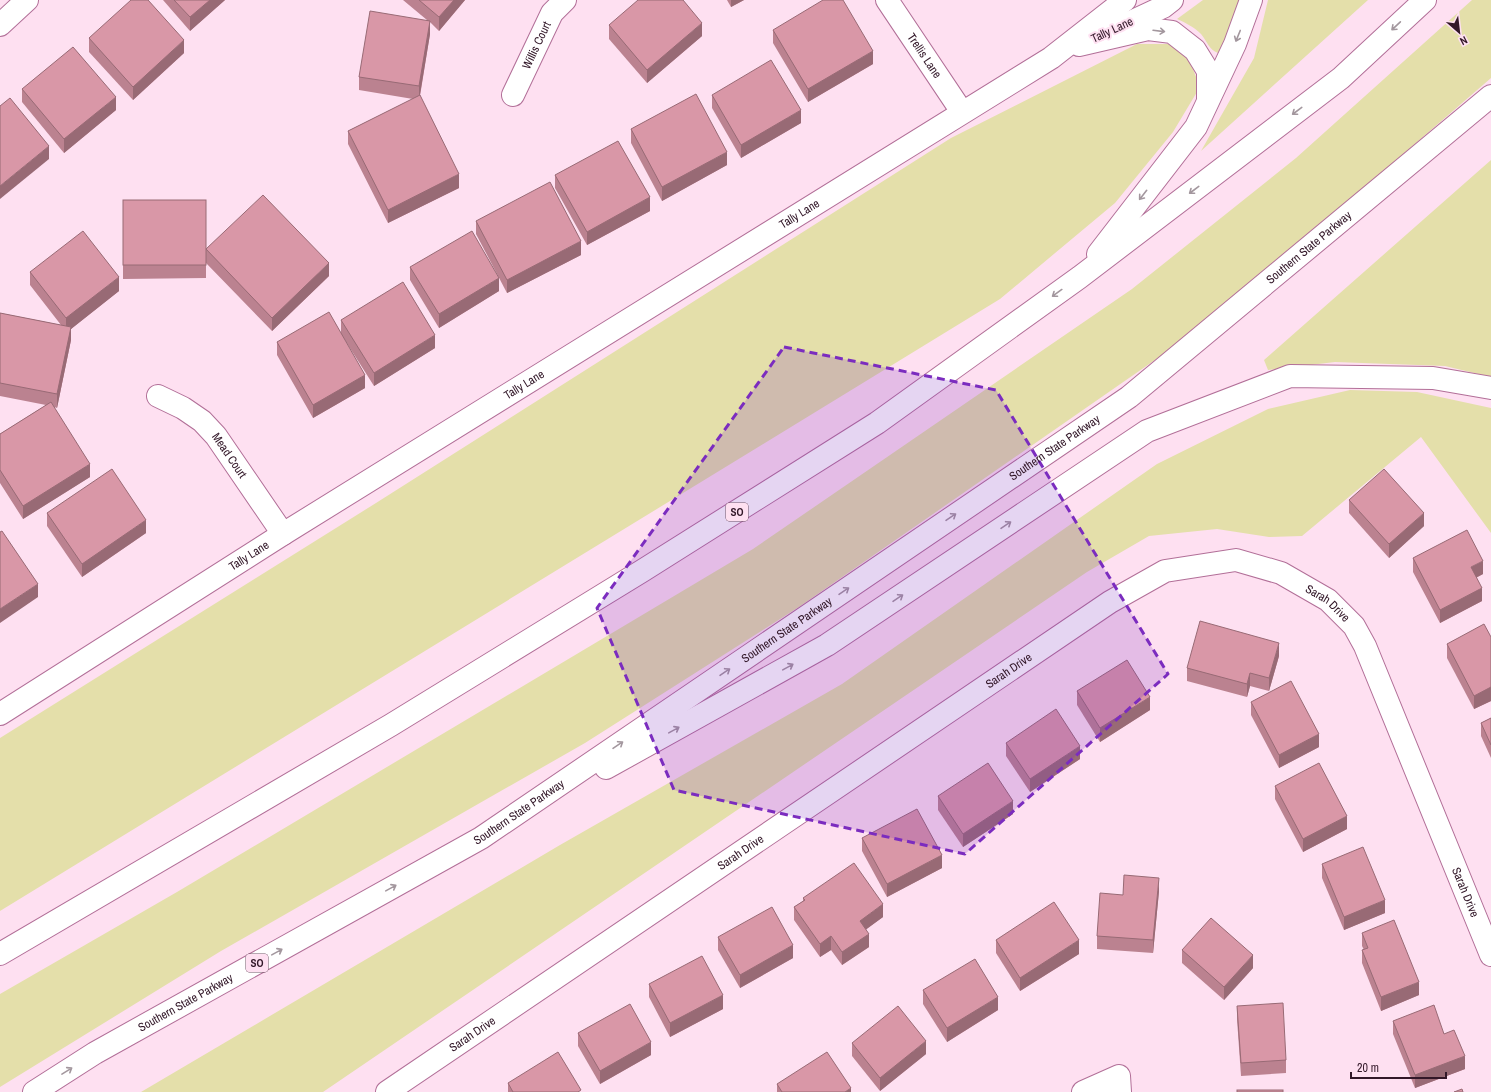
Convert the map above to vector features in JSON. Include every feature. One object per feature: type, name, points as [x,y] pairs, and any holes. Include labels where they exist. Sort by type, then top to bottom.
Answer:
[{"type":"main road","points":[[0,25],[27,0]]},
{"type":"main road","name":"Willis Court","points":[[513,95],[552,13],[565,0]]},
{"type":"main road","name":"Trellis Lane","points":[[887,0],[962,112]]},
{"type":"main road","name":"Tally Lane","points":[[0,714],[283,534],[1051,58],[1125,0]]},
{"type":"main road","name":"Tally Lane","points":[[1051,58],[1163,7],[1172,0]]},
{"type":"main road","points":[[1080,277],[1196,127],[1235,44],[1251,0]]},
{"type":"main road","name":"SO","points":[[0,954],[391,725],[642,571],[877,423],[1080,277],[1341,78],[1425,0]]},
{"type":"main road","points":[[1080,45],[1148,29],[1172,32],[1195,50],[1208,71],[1208,101]]},
{"type":"main road","name":"Southern State Parkway","points":[[34,1092],[95,1053],[481,838],[1129,397],[1491,96]]},
{"type":"main road","points":[[481,838],[827,645],[1147,431],[1290,376],[1433,378],[1491,388]]},
{"type":"main road","name":"Mead Court","points":[[158,396],[183,408],[202,421],[216,436],[283,534]]},
{"type":"main road","name":"Sarah Drive","points":[[387,1092],[1110,602],[1165,571],[1236,560],[1281,573],[1328,600],[1354,626],[1365,646],[1491,955]]},
{"type":"main road","points":[[1083,1092],[1119,1076],[1120,1092]]},
{"type":"highlighted area","points":[[784,347],[996,390],[1168,674],[965,854],[674,790],[597,608]]},
{"type":"shaded area","points":[[1203,0],[1240,0],[1218,53],[1210,48],[1203,37],[1190,25],[1177,19]]},
{"type":"shaded area","points":[[1268,0],[1368,0],[1201,151],[1254,58]]},
{"type":"shaded area","points":[[1472,0],[1491,0],[1491,78],[1342,207],[1178,344],[799,607],[585,743],[221,951],[0,1087],[0,994],[177,892],[753,549],[1132,289],[1296,158]]},
{"type":"shaded area","points":[[1137,44],[1169,44],[1189,59],[1200,87],[1173,132],[1115,203],[1000,299],[0,911],[0,738],[376,503],[951,138]]},
{"type":"shaded area","points":[[1491,160],[1491,377],[1445,366],[1335,362],[1268,370],[1264,360]]},
{"type":"shaded area","points":[[1350,390],[1417,392],[1491,408],[1491,533],[1421,437],[1302,536],[1269,537],[1217,529],[1149,536],[1087,572],[323,1092],[141,1092],[560,845],[842,684],[1157,464],[1268,409]]},
{"type":"building","points":[[131,0],[148,0],[184,40],[133,87],[89,38]]},
{"type":"building","points":[[174,0],[210,0],[190,17]]},
{"type":"building","points":[[419,0],[454,0],[439,17]]},
{"type":"building","points":[[638,0],[683,0],[702,23],[647,70],[609,25]]},
{"type":"building","points":[[823,0],[843,0],[873,51],[808,89],[773,30]]},
{"type":"building","points":[[370,11],[430,21],[419,86],[359,77]]},
{"type":"building","points":[[73,47],[116,97],[64,139],[22,89]]},
{"type":"building","points":[[771,60],[801,110],[741,145],[712,95]]},
{"type":"building","points":[[696,94],[727,152],[662,187],[631,129]]},
{"type":"building","points":[[420,95],[459,174],[388,210],[348,131]]},
{"type":"building","points":[[10,98],[49,146],[0,186],[0,106]]},
{"type":"building","points":[[618,141],[650,197],[587,232],[555,175]]},
{"type":"building","points":[[550,182],[581,241],[507,280],[476,221]]},
{"type":"building","points":[[263,195],[329,263],[272,318],[206,249]]},
{"type":"building","points":[[123,200],[206,200],[206,265],[123,265]]},
{"type":"building","points":[[83,231],[119,277],[66,318],[30,272]]},
{"type":"building","points":[[472,231],[499,278],[439,314],[410,267]]},
{"type":"building","points":[[403,282],[435,335],[374,373],[341,320]]},
{"type":"building","points":[[329,312],[365,375],[313,405],[277,342]]},
{"type":"building","points":[[0,313],[71,327],[57,394],[0,383]]},
{"type":"building","points":[[51,402],[90,464],[23,506],[0,470],[0,434]]},
{"type":"building","points":[[112,469],[146,520],[82,564],[47,513]]},
{"type":"building","points":[[1384,469],[1424,513],[1389,544],[1349,500]]},
{"type":"building","points":[[1467,530],[1483,561],[1471,567],[1482,588],[1440,610],[1413,558]]},
{"type":"building","points":[[2,531],[38,584],[0,609],[0,532]]},
{"type":"building","points":[[1200,621],[1279,643],[1269,678],[1250,673],[1247,684],[1187,668]]},
{"type":"building","points":[[1484,624],[1491,637],[1491,687],[1474,696],[1447,644]]},
{"type":"building","points":[[1127,660],[1150,697],[1100,728],[1077,691]]},
{"type":"building","points":[[1291,681],[1319,734],[1279,755],[1251,702]]},
{"type":"building","points":[[1056,709],[1080,746],[1030,779],[1006,743]]},
{"type":"building","points":[[1491,718],[1491,745],[1481,723]]},
{"type":"building","points":[[988,763],[1013,801],[963,834],[938,796]]},
{"type":"building","points":[[1319,763],[1347,816],[1303,839],[1275,786]]},
{"type":"building","points":[[917,809],[942,855],[887,884],[862,838]]},
{"type":"building","points":[[1363,847],[1385,900],[1344,917],[1322,864]]},
{"type":"building","points":[[854,863],[883,904],[860,921],[869,934],[842,952],[831,936],[820,944],[794,907],[805,900],[803,898]]},
{"type":"building","points":[[1124,875],[1159,878],[1153,940],[1097,936],[1100,893],[1123,895]]},
{"type":"building","points":[[1054,902],[1079,940],[1020,978],[996,940]]},
{"type":"building","points":[[772,907],[793,945],[740,975],[718,937]]},
{"type":"building","points":[[1211,918],[1253,955],[1224,987],[1182,950]]},
{"type":"building","points":[[1394,920],[1419,982],[1381,997],[1362,950],[1368,948],[1362,933]]},
{"type":"building","points":[[702,956],[723,995],[670,1023],[649,984]]},
{"type":"building","points":[[975,959],[998,997],[947,1028],[923,990]]},
{"type":"building","points":[[1283,1003],[1286,1060],[1241,1063],[1237,1006]]},
{"type":"building","points":[[630,1004],[651,1042],[600,1071],[578,1033]]},
{"type":"building","points":[[1434,1005],[1444,1034],[1454,1030],[1465,1056],[1415,1075],[1393,1021]]},
{"type":"building","points":[[898,1006],[926,1041],[880,1078],[852,1043]]},
{"type":"building","points":[[558,1052],[581,1090],[578,1092],[513,1092],[508,1083]]},
{"type":"building","points":[[827,1052],[851,1088],[845,1092],[782,1092],[777,1084]]},
{"type":"building","points":[[1462,1089],[1463,1092],[1454,1092]]},
{"type":"building","points":[[1237,1090],[1283,1090],[1283,1092],[1237,1092]]}]
